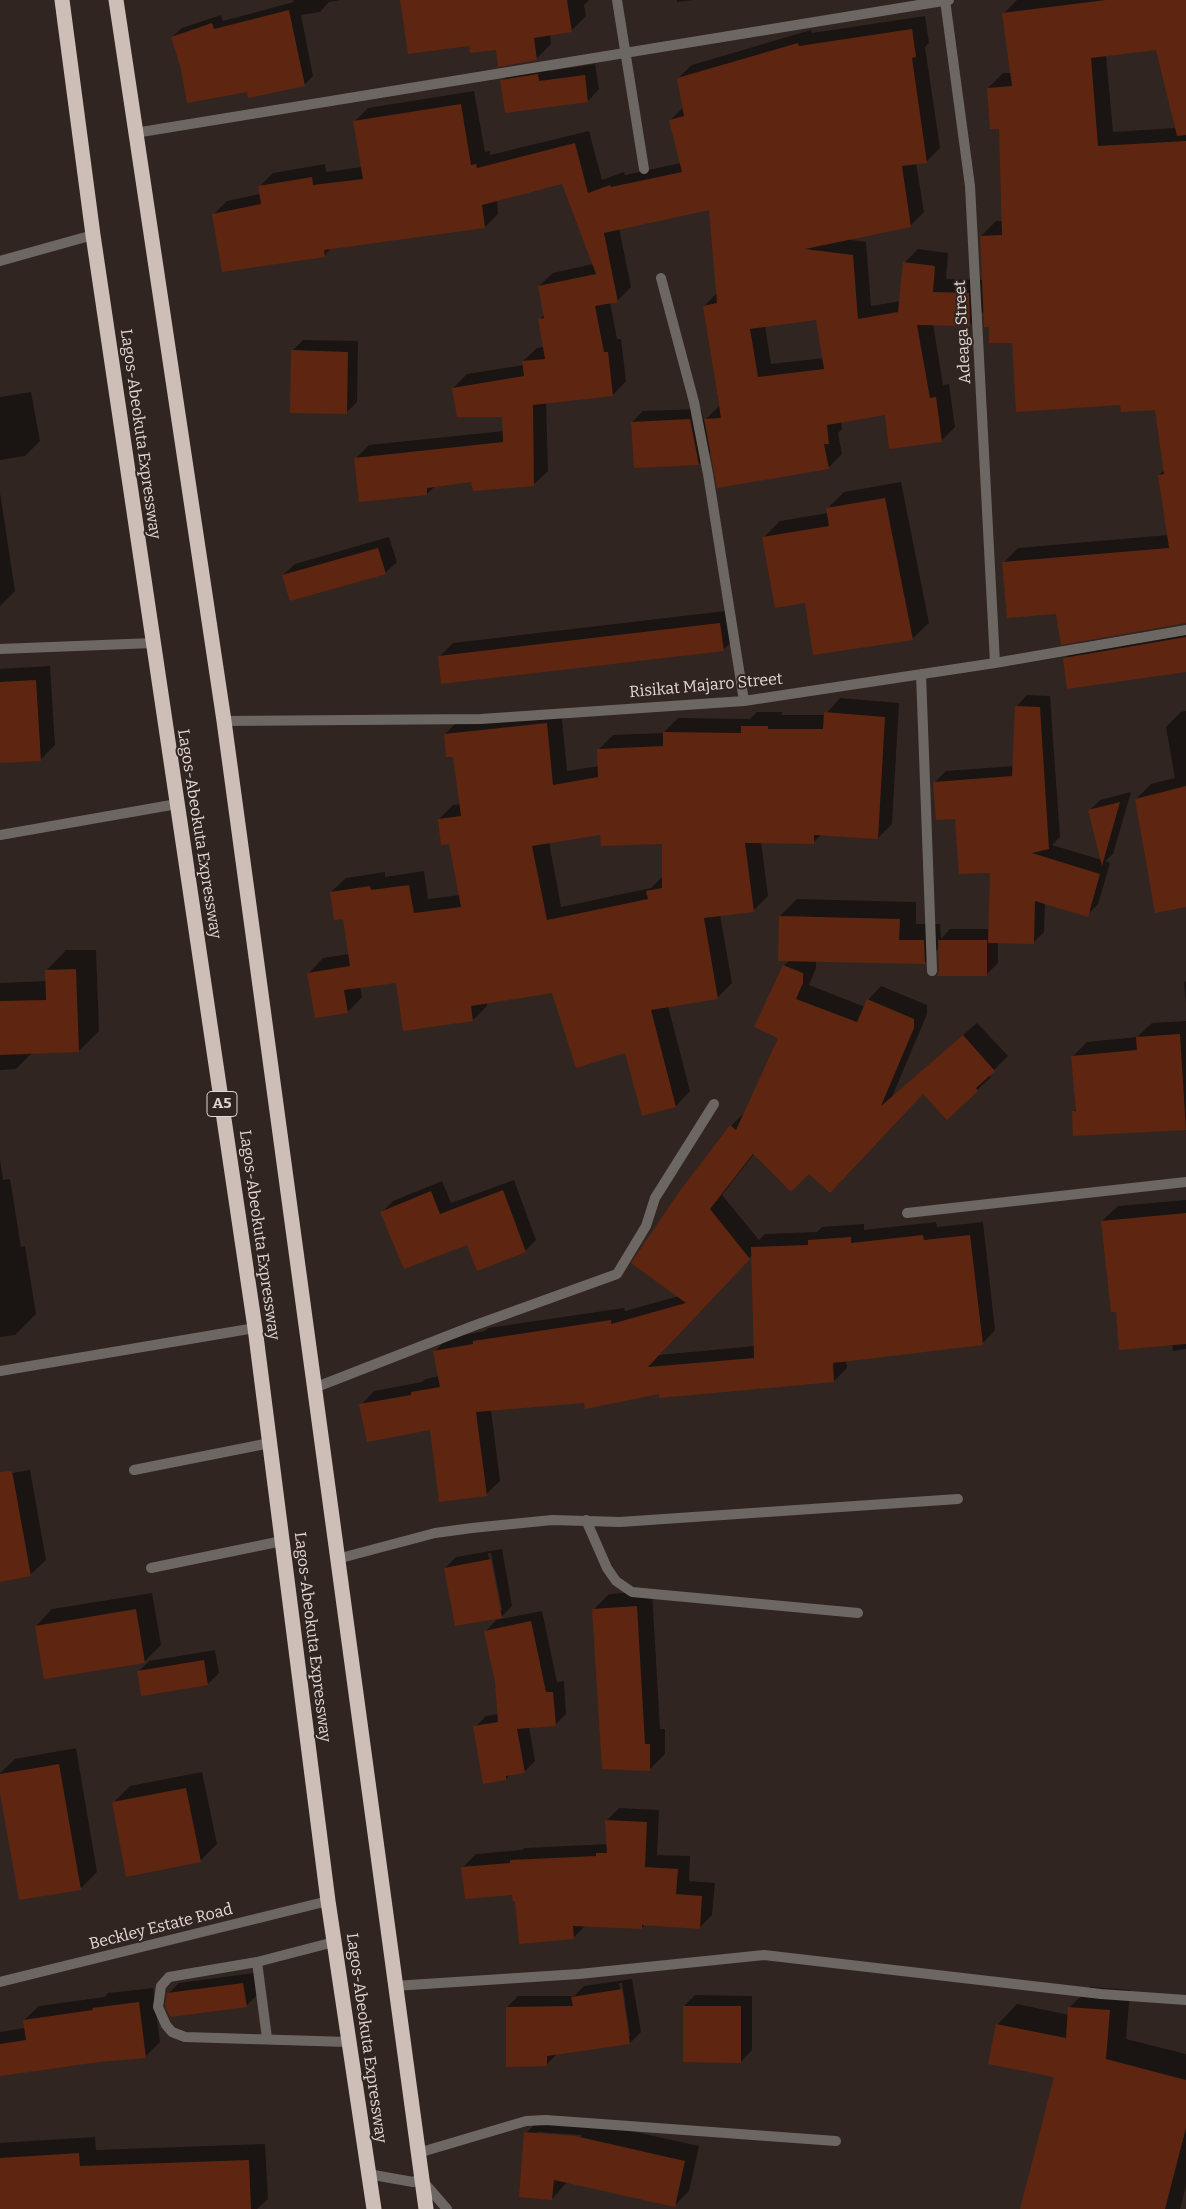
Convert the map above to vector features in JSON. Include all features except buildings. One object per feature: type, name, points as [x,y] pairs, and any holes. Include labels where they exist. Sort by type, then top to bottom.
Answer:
[{"type":"highway","name":"Lagos-Abeokuta Expressway","points":[[62,0],[93,235],[255,1328],[328,1901],[374,2209]]},
{"type":"highway","name":"Lagos-Abeokuta Expressway","points":[[116,0],[134,133],[224,721],[394,1986],[426,2209]]},
{"type":"street","points":[[617,0],[644,169]]},
{"type":"street","name":"Adeaga Street","points":[[945,0],[970,186],[996,663]]},
{"type":"street","points":[[134,133],[949,0]]},
{"type":"street","points":[[0,261],[93,235]]},
{"type":"street","points":[[662,278],[694,402],[708,474],[744,701]]},
{"type":"street","name":"Risikat Majaro Street","points":[[224,721],[481,719],[744,701],[996,663],[1186,630]]},
{"type":"street","points":[[0,649],[153,643]]},
{"type":"street","points":[[921,674],[932,971]]},
{"type":"street","points":[[0,835],[177,804]]},
{"type":"street","points":[[314,1388],[473,1326],[617,1274],[646,1226],[655,1198],[714,1104]]},
{"type":"street","points":[[907,1213],[1186,1182]]},
{"type":"street","points":[[0,1371],[255,1328]]},
{"type":"street","points":[[134,1470],[270,1443]]},
{"type":"street","points":[[337,1558],[435,1533],[543,1521],[586,1520],[620,1522],[958,1499]]},
{"type":"street","points":[[586,1520],[607,1568],[616,1582],[632,1592],[858,1613]]},
{"type":"street","points":[[151,1568],[282,1540]]},
{"type":"street","name":"Beckley Estate Road","points":[[0,1982],[328,1901]]},
{"type":"street","points":[[334,1942],[257,1962],[169,1977],[161,1986],[158,2007],[166,2025],[172,2032],[184,2037],[267,2038],[348,2042]]},
{"type":"street","points":[[394,1986],[578,1974],[764,1954],[1101,1994],[1186,2000]]},
{"type":"street","points":[[257,1962],[267,2038]]},
{"type":"street","points":[[418,2153],[526,2121],[546,2120],[836,2141]]},
{"type":"street","points":[[368,2174],[413,2182],[421,2179],[447,2209]]}]
